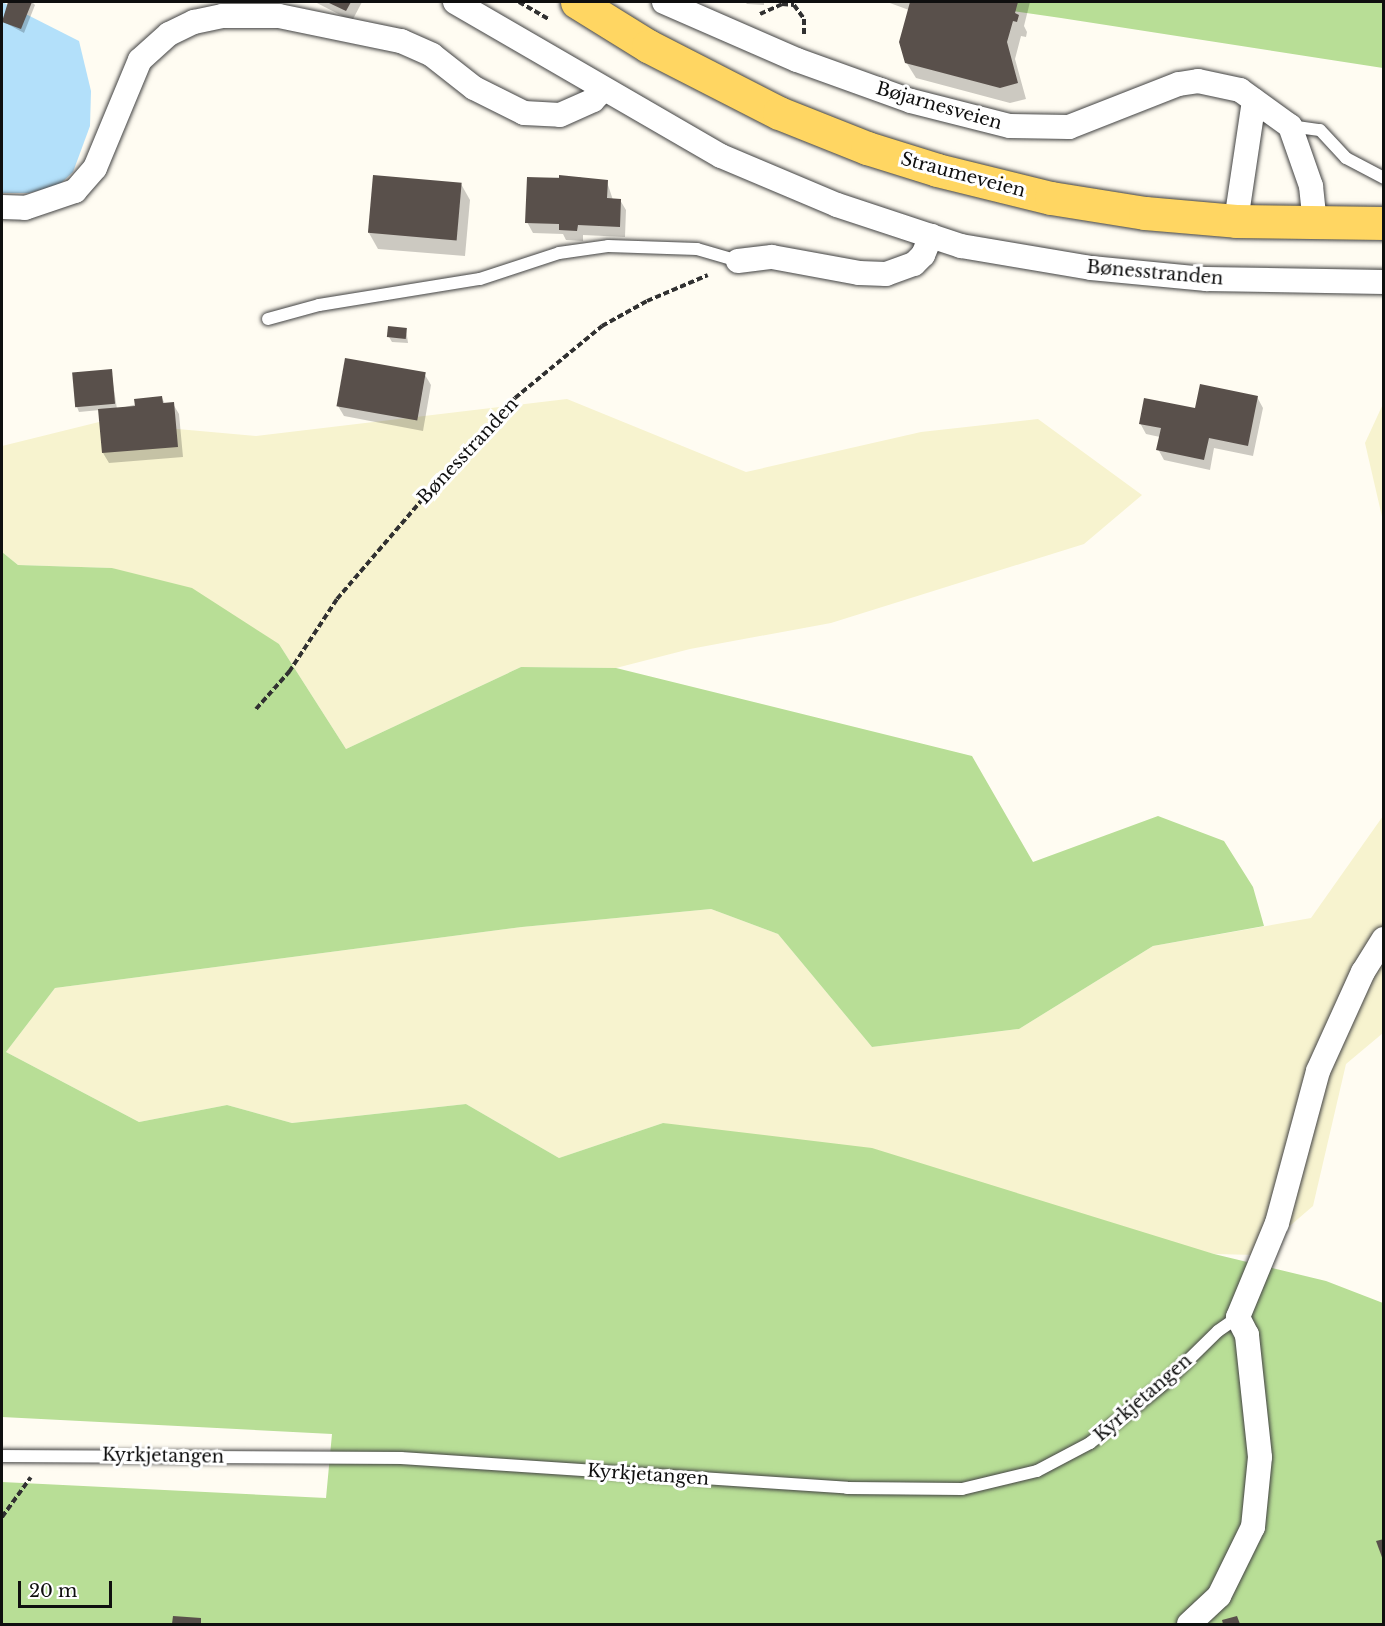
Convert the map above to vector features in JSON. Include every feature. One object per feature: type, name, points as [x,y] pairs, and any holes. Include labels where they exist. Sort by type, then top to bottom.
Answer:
[{"type":"main road","name":"Straumeveien","points":[[577,2],[717,83],[867,148],[937,170],[1051,198],[1145,213],[1236,221],[1383,223]]},
{"type":"street","name":"Bønesstranden","points":[[455,2],[603,90],[721,156],[837,205],[961,246],[1091,268],[1268,282],[1383,282]]},
{"type":"street","name":"Bøjarnesveien","points":[[664,2],[797,60],[911,101],[1030,128],[1069,127],[1179,84],[1198,81],[1240,90],[1290,126]]},
{"type":"street","points":[[2,207],[25,208],[75,191],[95,168],[140,60],[169,34],[194,22],[222,16],[279,16],[401,41],[432,55],[474,88],[524,113],[560,115],[593,100],[603,90]]},
{"type":"street","points":[[1236,221],[1254,100]]},
{"type":"street","points":[[1290,126],[1311,186],[1315,222]]},
{"type":"street","points":[[738,261],[772,257],[859,273],[886,274],[914,264],[923,255],[931,236]]},
{"type":"street","points":[[1189,1624],[1219,1596],[1253,1527],[1260,1457],[1247,1335],[1238,1317],[1277,1223],[1318,1071],[1364,972],[1383,939]]},
{"type":"lane","name":"Bøjarnesveien","points":[[1290,126],[1320,130],[1346,158],[1383,178]]},
{"type":"lane","points":[[268,319],[319,305],[480,279],[559,253],[608,246],[698,249],[738,261]]},
{"type":"lane","name":"Kyrkjetangen","points":[[2,1456],[401,1458],[847,1488],[962,1489],[1037,1471],[1090,1443],[1160,1388],[1218,1331],[1238,1317]]},
{"type":"path","points":[[755,18],[782,4],[801,10],[805,30],[797,60]]},
{"type":"path","name":"Bønesstranden","points":[[256,709],[289,672],[337,599],[468,446],[515,398],[602,326],[647,301],[738,261]]},
{"type":"path","points":[[2,1517],[14,1506],[43,1455]]},
{"type":"shaded area","points":[[567,399],[746,472],[921,432],[1038,419],[1142,495],[1084,544],[831,623],[690,649],[616,668],[521,667],[346,749],[279,644],[112,568],[18,565],[2,552],[2,446],[99,422],[256,436]]},
{"type":"shaded area","points":[[1383,404],[1383,521],[1365,443]]},
{"type":"shaded area","points":[[1383,816],[1383,1033],[1346,1064],[1313,1206],[1256,1255],[1214,1254],[663,1123],[559,1158],[466,1104],[292,1123],[227,1105],[139,1122],[6,1052],[55,988],[522,927],[711,909],[778,934],[872,1047],[1019,1029],[1153,946],[1311,918]]},
{"type":"green space","points":[[951,2],[1383,2],[1383,68],[1061,18]]},
{"type":"green space","points":[[2,552],[18,565],[112,568],[192,588],[279,644],[346,749],[521,667],[616,668],[972,756],[1033,862],[1158,816],[1224,841],[1253,887],[1264,926],[1153,946],[1019,1029],[872,1047],[778,934],[711,909],[522,927],[55,988],[6,1052],[139,1122],[227,1105],[292,1123],[466,1104],[559,1158],[663,1123],[872,1148],[1214,1254],[1326,1281],[1383,1303],[1383,1624],[2,1624],[2,1482],[326,1498],[332,1434],[2,1417]]},
{"type":"water","points":[[2,2],[79,41],[91,91],[90,126],[73,172],[59,185],[29,193],[2,193]]},
{"type":"building","points":[[8,2],[32,2],[21,29],[2,22]]},
{"type":"building","points":[[327,2],[351,2],[346,11]]},
{"type":"building","points":[[910,2],[1018,2],[1015,13],[1019,15],[1017,22],[1013,21],[1007,42],[1018,83],[1000,88],[905,63],[899,42]]},
{"type":"building","points":[[373,175],[462,183],[457,241],[368,233]]},
{"type":"building","points":[[559,175],[608,180],[607,198],[621,199],[620,227],[578,225],[577,231],[559,230],[559,224],[525,223],[527,177],[559,178]]},
{"type":"building","points":[[388,326],[407,328],[406,339],[387,337]]},
{"type":"building","points":[[345,358],[426,372],[417,420],[336,406]]},
{"type":"building","points":[[112,369],[115,404],[75,407],[72,372]]},
{"type":"building","points":[[1200,384],[1258,396],[1248,446],[1209,438],[1204,460],[1156,450],[1161,428],[1139,424],[1144,398],[1195,408]]},
{"type":"building","points":[[162,396],[163,403],[174,402],[178,447],[102,453],[98,409],[135,406],[134,399]]},
{"type":"building","points":[[1384,1539],[1384,1560],[1383,1560],[1376,1541]]},
{"type":"building","points":[[173,1616],[201,1618],[201,1624],[172,1624]]},
{"type":"building","points":[[1237,1616],[1240,1624],[1223,1624],[1222,1620]]}]
